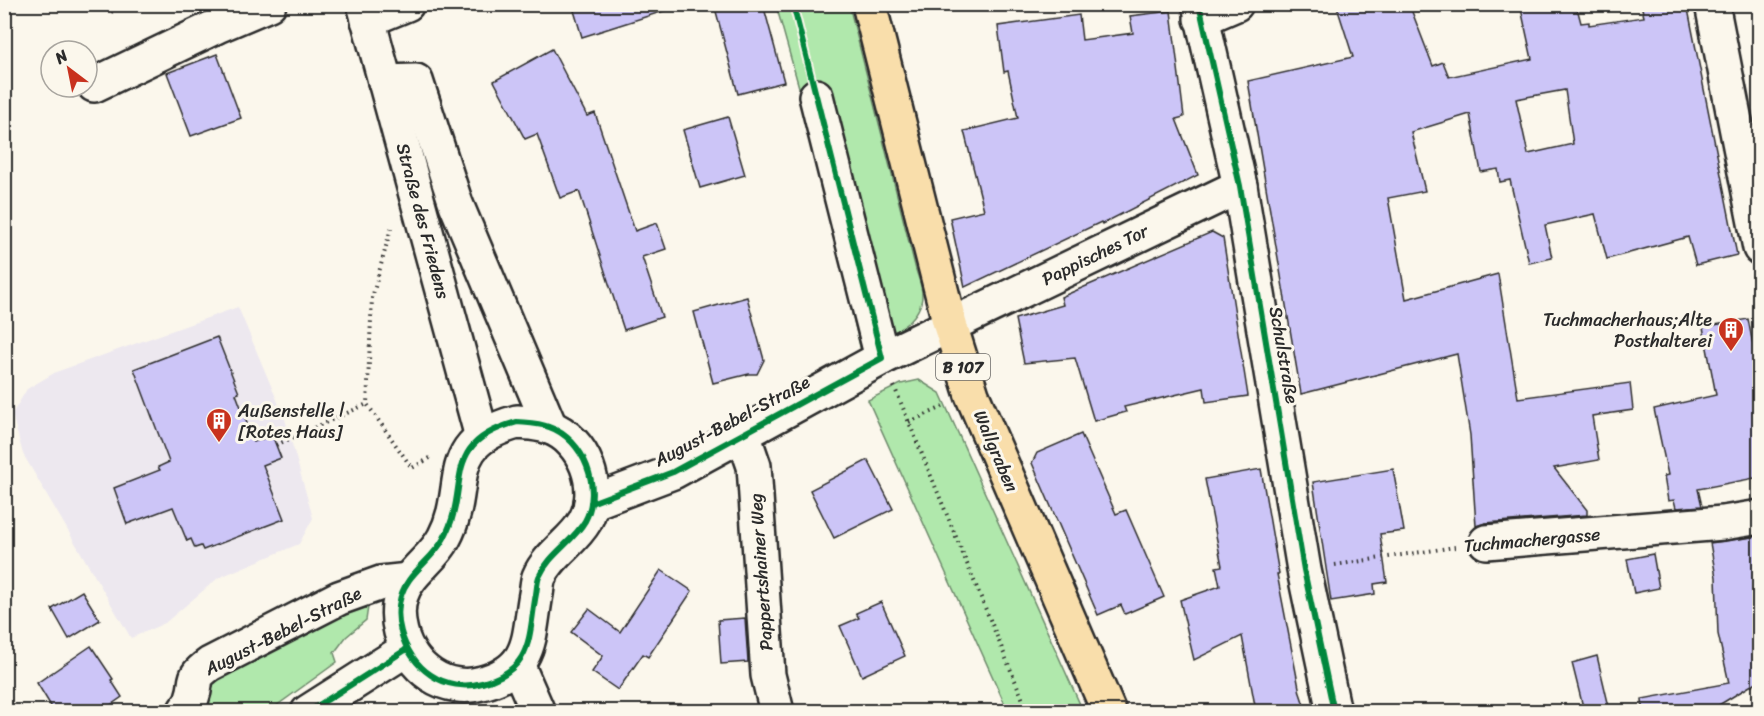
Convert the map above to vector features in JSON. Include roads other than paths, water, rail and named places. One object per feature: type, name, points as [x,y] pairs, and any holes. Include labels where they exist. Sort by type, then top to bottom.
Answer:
[{"type":"main road","name":"Wallgraben","points":[[868,4],[950,325],[975,402],[1109,711]]},
{"type":"street","points":[[99,83],[217,26],[269,4]]},
{"type":"street","points":[[366,12],[407,4]]},
{"type":"street","points":[[1200,12],[1236,4]]},
{"type":"street","points":[[1712,4],[1760,248]]},
{"type":"street","name":"Straße des Friedens","points":[[366,12],[482,437]]},
{"type":"street","name":"Schulstraße","points":[[1200,12],[1240,186],[1304,570],[1334,711]]},
{"type":"street","points":[[385,82],[416,81],[456,204],[550,427]]},
{"type":"street","points":[[816,96],[882,358]]},
{"type":"street","name":"Pappisches Tor","points":[[950,325],[1240,186]]},
{"type":"street","name":"August-Bebel-Straße","points":[[591,503],[673,472],[882,358],[950,325]]},
{"type":"street","points":[[517,422],[550,427],[568,439],[582,456],[591,473],[591,503],[585,521],[573,537],[552,557],[539,577],[532,633],[526,650],[517,664],[495,679],[473,685],[453,685],[435,678],[421,669],[407,649],[398,626],[401,593],[408,580],[443,540],[452,519],[462,463],[482,437],[500,427],[517,422]]},
{"type":"street","name":"Pappertshainer Weg","points":[[743,434],[754,466],[768,675],[777,711]]},
{"type":"street","name":"Tuchmachergasse","points":[[1486,542],[1723,523],[1760,517]]},
{"type":"street","name":"August-Bebel-Straße","points":[[184,711],[192,699],[194,680],[200,671],[210,664],[339,598],[381,583],[408,580]]},
{"type":"street","points":[[308,711],[407,649]]},
{"type":"street","points":[[517,664],[538,711]]},
{"type":"place","name":"Tuchmacherhaus;Alte Posthalterei","points":[[1731,353]]},
{"type":"place","name":"Außenstelle l [Rotes Haus]","points":[[219,444]]}]
